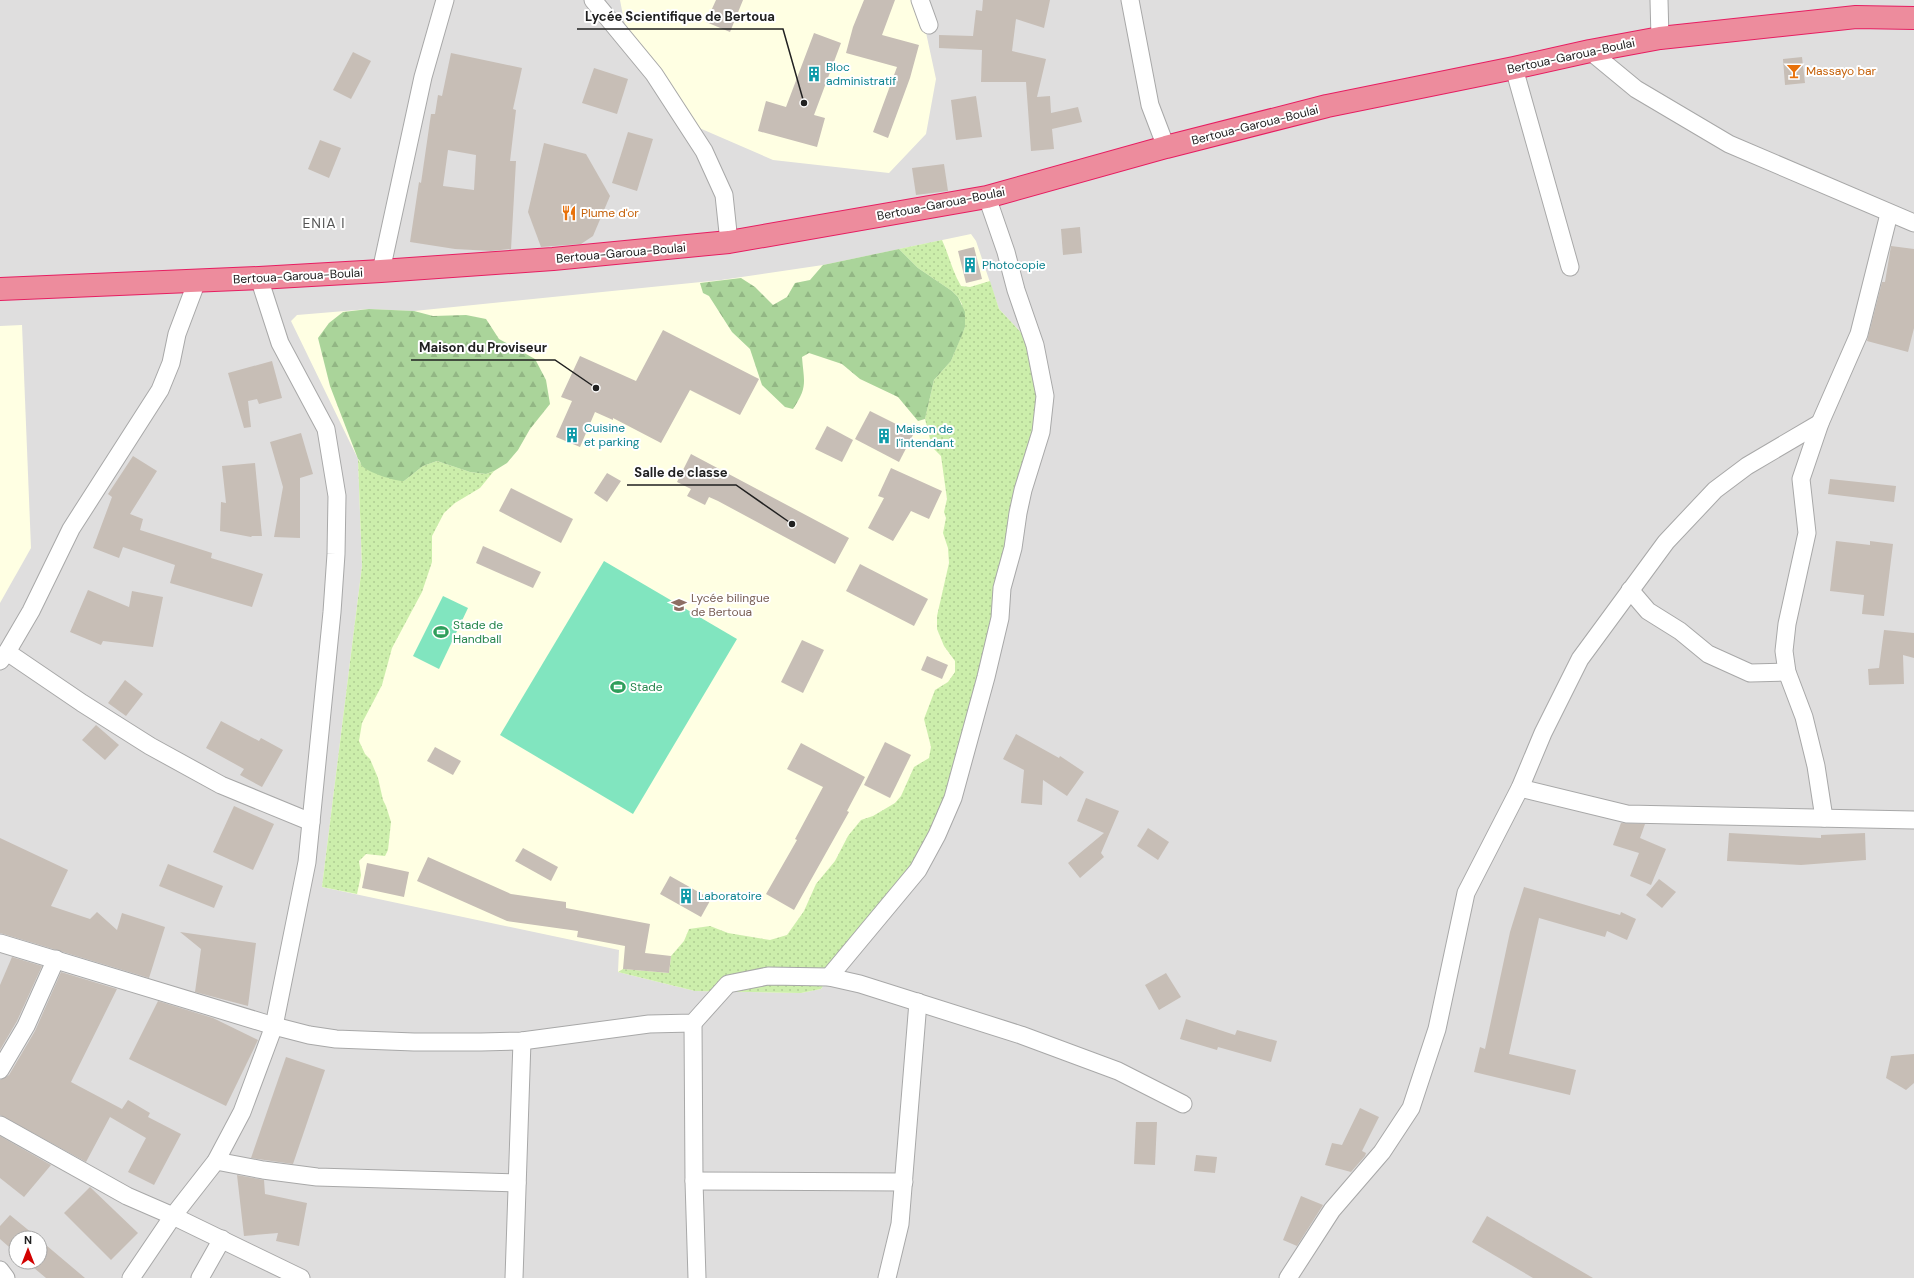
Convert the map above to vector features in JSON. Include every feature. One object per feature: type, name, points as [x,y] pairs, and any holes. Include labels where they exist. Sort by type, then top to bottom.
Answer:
[{"type":"highway","name":"Bertoua-Garoua-Boulai","points":[[0,289],[197,281],[381,271],[553,259],[729,242],[987,197],[1166,147],[1327,106],[1590,51],[1660,38],[1856,17],[1914,18]]},
{"type":"street","points":[[381,271],[423,77],[445,0]]},
{"type":"street","points":[[593,0],[654,74],[704,151],[724,195],[729,242]]},
{"type":"street","points":[[920,0],[929,25]]},
{"type":"street","points":[[1130,0],[1150,105],[1166,147]]},
{"type":"street","points":[[1659,0],[1660,38]]},
{"type":"street","points":[[1590,51],[1636,89],[1729,144],[1889,214],[1914,223]]},
{"type":"street","points":[[1514,68],[1570,267]]},
{"type":"street","points":[[829,978],[918,870],[937,835],[953,798],[986,677],[1000,618],[1002,588],[1013,548],[1020,505],[1041,432],[1045,396],[1035,345],[987,197]]},
{"type":"street","points":[[1824,818],[1816,766],[1804,717],[1787,672],[1784,651],[1787,624],[1807,532],[1801,479],[1820,423],[1859,334],[1889,214]]},
{"type":"street","points":[[131,1278],[174,1216],[216,1161],[242,1112],[274,1026],[307,862],[332,612],[336,554],[337,496],[326,429],[280,343],[259,278]]},
{"type":"street","points":[[197,281],[177,334],[171,364],[160,390],[71,529],[31,611],[4,657],[156,749],[220,785],[311,822]]},
{"type":"street","points":[[1288,1278],[1332,1210],[1382,1152],[1411,1108],[1438,1029],[1466,893],[1520,788],[1543,734],[1580,658],[1666,542],[1715,490],[1747,466],[1820,423]]},
{"type":"street","points":[[1630,590],[1648,611],[1680,630],[1708,654],[1750,673],[1787,672]]},
{"type":"street","points":[[1520,788],[1627,814],[1914,820]]},
{"type":"street","points":[[0,943],[56,959],[162,993],[309,1035],[414,1042],[522,1041],[634,1026],[693,1023]]},
{"type":"street","points":[[0,1070],[26,1026],[56,959]]},
{"type":"street","points":[[697,1278],[694,1181],[693,1023],[728,984],[768,976],[829,978],[860,984],[1021,1035],[1118,1071],[1183,1104]]},
{"type":"street","points":[[887,1278],[900,1224],[918,1002]]},
{"type":"street","points":[[514,1278],[522,1041]]},
{"type":"street","points":[[0,1125],[127,1196],[174,1216],[301,1278]]},
{"type":"street","points":[[216,1161],[263,1170],[318,1177],[517,1183]]},
{"type":"street","points":[[694,1181],[904,1182]]},
{"type":"street","points":[[200,1278],[222,1239]]},
{"type":"street","points":[[0,1270],[6,1278]]},
{"type":"shaded area","points":[[0,0],[1914,0],[1914,1278],[0,1278]]},
{"type":"shaded area","points":[[620,0],[924,0],[922,14],[936,79],[926,134],[889,173],[773,160],[697,127],[630,52]]},
{"type":"shaded area","name":"Lycée bilingue de Bertoua","points":[[971,234],[976,241],[999,309],[1028,340],[991,644],[841,959],[821,989],[801,993],[695,991],[618,972],[619,950],[322,887],[362,566],[358,459],[291,321],[297,315],[369,309],[414,311],[721,280],[823,265]]},
{"type":"shaded area","points":[[22,325],[31,548],[0,603],[0,326]]},
{"type":"green space","points":[[942,240],[955,275],[961,286],[970,287],[990,281],[999,309],[1028,340],[1041,397],[1010,567],[949,801],[922,860],[841,959],[821,989],[801,993],[695,991],[618,972],[623,969],[669,973],[671,956],[684,941],[689,929],[710,926],[728,933],[770,940],[787,935],[804,911],[816,884],[835,861],[848,836],[861,820],[873,816],[895,803],[901,796],[914,767],[929,758],[931,747],[924,719],[935,690],[948,682],[955,672],[955,661],[944,646],[937,629],[937,616],[949,563],[948,548],[943,533],[946,518],[944,512],[947,499],[941,456],[932,447],[925,419],[934,380],[951,361],[965,327],[962,304],[958,297],[952,291],[918,268],[899,249]]},
{"type":"green space","points":[[899,249],[918,268],[952,291],[958,297],[965,312],[965,327],[951,361],[934,380],[925,419],[918,421],[898,397],[860,379],[842,364],[809,353],[802,357],[804,384],[801,395],[793,409],[785,407],[762,385],[750,349],[732,332],[709,296],[703,293],[700,283],[741,278],[755,287],[773,305],[787,297],[795,283],[810,280],[823,265]]},
{"type":"green space","points":[[369,309],[414,311],[433,316],[466,315],[486,319],[499,339],[535,359],[546,380],[550,404],[530,429],[518,450],[507,463],[486,474],[470,472],[437,461],[423,466],[404,481],[382,476],[365,469],[362,466],[330,386],[318,338],[329,323],[343,312]]},
{"type":"green space","points":[[358,459],[362,466],[404,481],[423,466],[437,461],[470,472],[486,474],[494,471],[480,488],[455,503],[444,513],[432,536],[432,562],[422,592],[392,648],[382,685],[362,723],[359,741],[365,754],[370,759],[378,778],[383,800],[391,822],[388,850],[385,856],[366,854],[359,861],[361,875],[357,894],[322,887],[362,566]]},
{"type":"green space","name":"Stade","points":[[604,561],[737,639],[633,814],[500,735]]},
{"type":"green space","name":"Stade de Handball","points":[[443,596],[468,608],[439,669],[413,656]]},
{"type":"building","points":[[716,0],[743,0],[730,32],[706,22]]},
{"type":"building","points":[[864,0],[895,0],[882,35],[919,45],[910,78],[888,138],[873,132],[897,67],[846,53],[853,27]]},
{"type":"building","points":[[983,0],[1050,0],[1044,28],[1016,19],[1012,51],[1046,59],[1037,97],[1050,96],[1051,113],[1078,107],[1082,122],[1052,129],[1054,149],[1031,151],[1026,82],[981,82],[982,50],[939,48],[939,35],[973,36],[976,10],[982,11]]},
{"type":"building","points":[[814,33],[841,43],[814,115],[825,118],[817,147],[758,131],[766,101],[786,107]]},
{"type":"building","points":[[353,52],[371,61],[351,99],[333,90]]},
{"type":"building","points":[[451,53],[522,68],[513,109],[516,110],[510,161],[516,161],[511,249],[491,251],[455,249],[410,242],[419,182],[421,183],[431,114],[435,114],[438,95],[442,96]],"holes":[[[448,150],[476,155],[474,190],[443,186]]]},
{"type":"building","name":"Massayo bar","points":[[1802,57],[1805,83],[1785,85],[1783,59]]},
{"type":"building","points":[[594,68],[628,79],[617,114],[582,103]]},
{"type":"building","points":[[976,96],[982,137],[956,140],[951,100]]},
{"type":"building","points":[[628,132],[653,139],[637,191],[612,183]]},
{"type":"building","points":[[320,140],[341,148],[329,178],[308,169]]},
{"type":"building","name":"Plume d'or","points":[[544,143],[586,154],[610,196],[593,236],[581,244],[541,247],[528,212]]},
{"type":"building","points":[[944,164],[948,191],[916,195],[912,168]]},
{"type":"building","points":[[1080,227],[1082,253],[1063,255],[1061,229]]},
{"type":"building","points":[[1891,246],[1914,249],[1914,328],[1908,352],[1867,341],[1882,282],[1885,282]]},
{"type":"building","name":"Photocopie","points":[[974,247],[982,279],[966,283],[958,251]]},
{"type":"building","points":[[663,330],[759,379],[740,415],[690,390],[661,443],[613,418],[613,420],[595,412],[580,447],[556,437],[572,401],[561,397],[580,356],[636,381]]},
{"type":"building","points":[[272,361],[282,398],[259,404],[257,399],[248,401],[251,427],[244,428],[228,373]]},
{"type":"building","name":"Maison de l'intendant","points":[[870,411],[914,433],[899,462],[855,439]]},
{"type":"building","points":[[827,426],[853,440],[842,462],[815,449]]},
{"type":"building","points":[[301,433],[313,474],[300,478],[300,538],[274,537],[283,487],[270,442]]},
{"type":"building","points":[[691,454],[849,538],[835,564],[718,501],[709,497],[705,505],[687,496],[691,489],[677,482]]},
{"type":"building","points":[[133,456],[157,471],[130,514],[143,519],[140,530],[212,553],[211,558],[263,574],[252,607],[170,583],[175,565],[123,547],[119,558],[93,548],[112,497],[108,494]]},
{"type":"building","points":[[255,463],[262,536],[251,537],[220,531],[221,502],[226,503],[222,466]]},
{"type":"building","points":[[891,468],[942,491],[929,519],[911,511],[893,541],[868,528],[884,498],[878,496]]},
{"type":"building","points":[[607,473],[621,481],[607,502],[594,493]]},
{"type":"building","points":[[1830,479],[1896,486],[1894,502],[1828,494]]},
{"type":"building","points":[[511,488],[573,519],[561,543],[499,511]]},
{"type":"building","points":[[1836,541],[1870,545],[1870,541],[1893,544],[1884,616],[1862,614],[1864,595],[1830,591]]},
{"type":"building","points":[[483,546],[541,572],[533,588],[476,563]]},
{"type":"building","points":[[860,564],[928,599],[914,626],[846,591]]},
{"type":"building","points":[[88,590],[129,607],[132,591],[163,597],[153,647],[103,641],[101,645],[70,632]]},
{"type":"building","points":[[1884,630],[1914,633],[1914,658],[1903,655],[1904,684],[1869,685],[1868,669],[1879,668]]},
{"type":"building","points":[[802,640],[824,650],[803,693],[781,682]]},
{"type":"building","points":[[927,656],[948,665],[942,679],[921,670]]},
{"type":"building","points":[[125,680],[143,694],[126,716],[108,703]]},
{"type":"building","points":[[221,721],[259,741],[261,738],[283,750],[262,787],[240,775],[244,769],[206,748]]},
{"type":"building","points":[[96,725],[119,745],[105,760],[82,740]]},
{"type":"building","points":[[1016,734],[1059,758],[1060,756],[1084,772],[1067,796],[1043,780],[1042,805],[1021,803],[1024,770],[1003,759]]},
{"type":"building","points":[[885,742],[911,755],[890,798],[864,785]]},
{"type":"building","points":[[801,743],[865,777],[847,811],[849,812],[794,910],[766,894],[797,840],[795,839],[823,787],[787,769]]},
{"type":"building","points":[[435,747],[461,761],[453,775],[427,761]]},
{"type":"building","points":[[1086,798],[1119,811],[1101,853],[1104,857],[1080,878],[1068,863],[1104,833],[1077,821]]},
{"type":"building","points":[[234,806],[274,824],[253,870],[213,852]]},
{"type":"building","points":[[1621,823],[1645,824],[1640,838],[1666,849],[1651,885],[1630,876],[1639,853],[1613,845]]},
{"type":"building","points":[[1148,828],[1169,842],[1158,860],[1137,846]]},
{"type":"building","points":[[1729,833],[1821,838],[1821,835],[1865,833],[1866,860],[1801,865],[1727,861]]},
{"type":"building","points":[[0,838],[68,870],[51,906],[90,919],[97,912],[117,930],[122,913],[165,927],[149,978],[0,933]]},
{"type":"building","points":[[523,848],[558,867],[551,881],[515,861]]},
{"type":"building","points":[[428,857],[511,894],[566,902],[566,908],[650,924],[645,953],[671,956],[669,973],[623,969],[625,946],[577,937],[578,931],[507,921],[417,881]]},
{"type":"building","points":[[367,863],[409,872],[404,897],[362,888]]},
{"type":"building","points":[[168,864],[223,886],[214,908],[159,886]]},
{"type":"building","name":"Laboratoire","points":[[670,876],[711,899],[701,917],[660,894]]},
{"type":"building","points":[[1659,879],[1676,892],[1662,908],[1646,895]]},
{"type":"building","points":[[1524,887],[1620,915],[1621,912],[1636,919],[1627,940],[1607,931],[1605,937],[1539,918],[1509,1054],[1576,1070],[1570,1095],[1474,1072],[1480,1047],[1485,1049],[1510,932]]},
{"type":"building","points":[[180,932],[256,943],[248,1006],[195,992],[201,949]]},
{"type":"building","points":[[12,957],[42,966],[17,1021],[0,1050],[0,985]]},
{"type":"building","points":[[61,972],[117,989],[71,1082],[122,1109],[128,1100],[150,1113],[148,1117],[181,1134],[154,1185],[128,1172],[146,1138],[110,1117],[86,1162],[0,1115],[0,1080],[9,1075],[35,1031]]},
{"type":"building","points":[[1166,973],[1181,997],[1159,1010],[1145,985]]},
{"type":"building","points":[[158,1001],[213,1018],[258,1040],[226,1106],[129,1059]]},
{"type":"building","points":[[1186,1019],[1235,1035],[1237,1030],[1277,1041],[1271,1062],[1218,1047],[1217,1050],[1180,1039]]},
{"type":"building","points":[[1914,1054],[1914,1083],[1906,1090],[1886,1078],[1891,1056]]},
{"type":"building","points":[[286,1057],[325,1070],[293,1164],[251,1158]]},
{"type":"building","points":[[1360,1108],[1379,1117],[1362,1151],[1366,1153],[1365,1156],[1351,1172],[1325,1165],[1332,1143],[1342,1145]]},
{"type":"building","points":[[1136,1122],[1157,1122],[1155,1165],[1134,1164]]},
{"type":"building","points":[[0,1136],[51,1165],[24,1197],[0,1178]]},
{"type":"building","points":[[1196,1155],[1217,1157],[1215,1173],[1194,1171]]},
{"type":"building","points":[[237,1175],[264,1180],[265,1194],[307,1203],[299,1246],[276,1241],[278,1233],[244,1236]]},
{"type":"building","points":[[90,1187],[138,1233],[111,1260],[64,1213]]},
{"type":"building","points":[[1301,1196],[1323,1205],[1297,1246],[1283,1240]]},
{"type":"building","points":[[10,1215],[28,1230],[8,1230],[8,1246],[0,1239],[0,1226]]},
{"type":"building","points":[[1487,1216],[1593,1278],[1533,1278],[1472,1242]]},
{"type":"building","points":[[48,1247],[85,1278],[46,1278],[36,1270],[48,1270]]},
{"type":"place","name":"Massayo bar","points":[[1794,71]]},
{"type":"place","name":"Bloc administratif","points":[[814,74]]},
{"type":"place","name":"Lycée Scientifique de Bertoua","points":[[804,103]]},
{"type":"place","name":"Plume d'or","points":[[569,213]]},
{"type":"place","name":"Photocopie","points":[[970,265]]},
{"type":"place","name":"Maison du Proviseur","points":[[596,388]]},
{"type":"place","name":"Cuisine et parking","points":[[572,435]]},
{"type":"place","name":"Maison de l'intendant","points":[[884,436]]},
{"type":"place","name":"Salle de classe","points":[[792,524]]},
{"type":"place","name":"Lycée bilingue de Bertoua","points":[[679,605]]},
{"type":"place","name":"Stade de Handball","points":[[441,632]]},
{"type":"place","name":"Stade","points":[[618,687]]},
{"type":"place","name":"Laboratoire","points":[[686,896]]},
{"type":"district","name":"ENIA I","points":[[324,223]]}]
